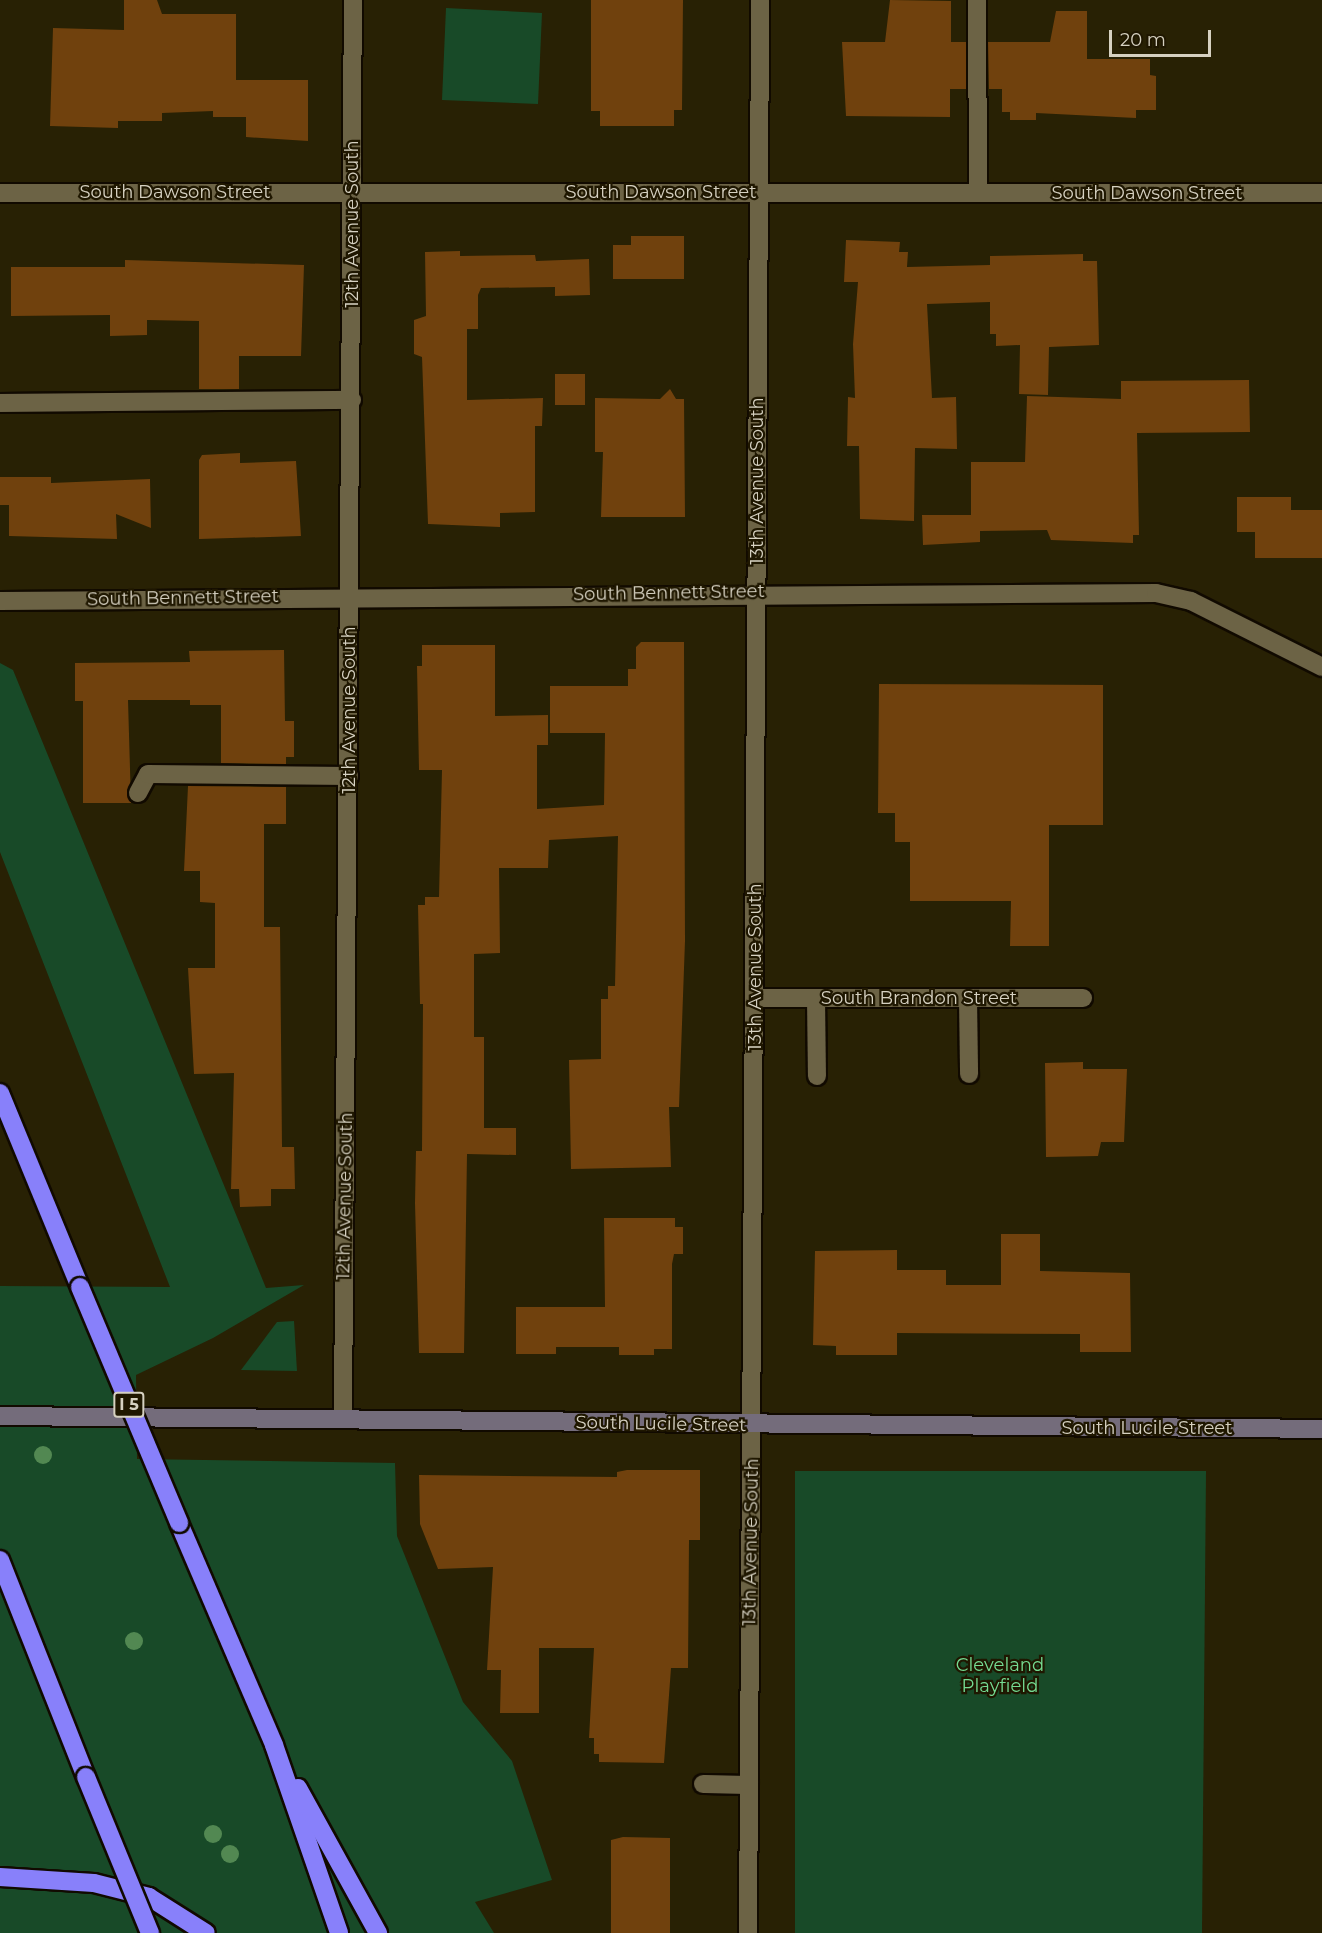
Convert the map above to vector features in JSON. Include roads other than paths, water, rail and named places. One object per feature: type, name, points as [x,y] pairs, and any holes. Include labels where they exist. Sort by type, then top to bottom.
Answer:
[{"type":"highway","name":"I 5","points":[[0,1093],[178,1523],[274,1745],[339,1933]]},
{"type":"highway","points":[[0,1560],[150,1933]]},
{"type":"highway","points":[[274,1745],[378,1933]]},
{"type":"highway","points":[[0,1877],[94,1883],[149,1897],[206,1933]]},
{"type":"street","name":"12th Avenue South","points":[[343,1419],[352,400],[353,0]]},
{"type":"street","name":"13th Avenue South","points":[[748,1933],[760,0]]},
{"type":"street","points":[[977,0],[978,193]]},
{"type":"street","name":"South Dawson Street","points":[[0,193],[353,191],[1322,193]]},
{"type":"street","points":[[0,403],[352,400]]},
{"type":"street","name":"South Bennett Street","points":[[0,601],[756,592],[1156,593],[1191,602],[1322,667]]},
{"type":"street","points":[[138,793],[148,774],[349,776]]},
{"type":"street","name":"South Brandon Street","points":[[755,998],[1083,998]]},
{"type":"street","points":[[816,998],[817,1077]]},
{"type":"street","points":[[968,998],[969,1074]]},
{"type":"street","name":"South Lucile Street","points":[[0,1416],[752,1426],[1322,1429]]},
{"type":"street","points":[[703,1784],[749,1785]]},
{"type":"park label","name":"Cleveland Playfield","points":[[1000,1676]]}]
